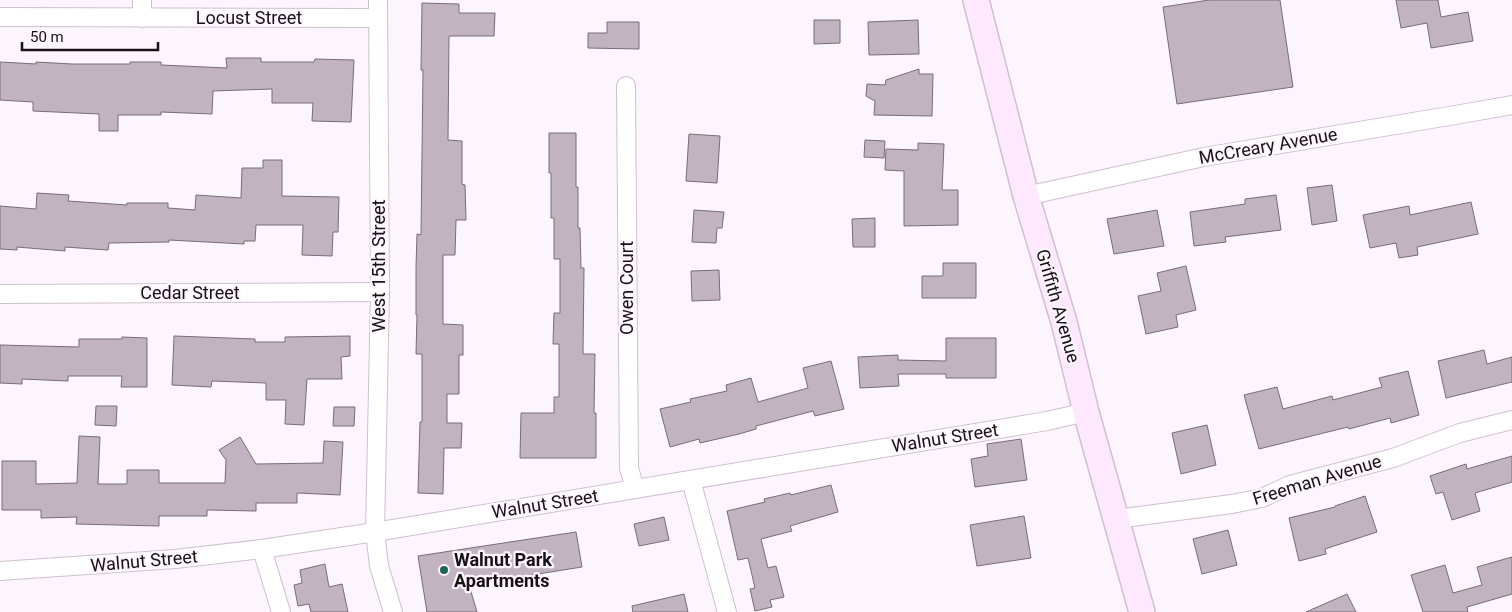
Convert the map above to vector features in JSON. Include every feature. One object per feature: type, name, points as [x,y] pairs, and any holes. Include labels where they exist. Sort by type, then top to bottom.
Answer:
[{"type":"street","points":[[142,0],[142,18]]},
{"type":"street","name":"West 15th Street","points":[[378,0],[380,292],[375,532],[379,566],[393,612]]},
{"type":"street","name":"Griffith Avenue","points":[[976,0],[1026,196],[1064,322],[1086,412],[1142,612]]},
{"type":"street","name":"Locust Street","points":[[0,18],[378,18]]},
{"type":"street","name":"Owen Court","points":[[626,86],[629,468],[635,489]]},
{"type":"street","name":"McCreary Avenue","points":[[1026,196],[1204,157],[1512,105]]},
{"type":"street","name":"Cedar Street","points":[[0,294],[380,292]]},
{"type":"street","name":"Walnut Street","points":[[0,571],[175,559],[262,549],[1047,421],[1086,412]]},
{"type":"street","name":"Freeman Avenue","points":[[1116,519],[1232,504],[1262,498],[1290,485],[1393,458],[1460,433],[1512,420]]},
{"type":"street","points":[[690,480],[727,612]]},
{"type":"street","points":[[262,549],[282,612]]},
{"type":"building","points":[[1209,0],[1280,0],[1293,87],[1177,104],[1163,7]]},
{"type":"building","points":[[1396,0],[1438,0],[1441,17],[1468,12],[1473,41],[1431,48],[1427,23],[1401,28]]},
{"type":"building","points":[[422,3],[459,4],[459,13],[495,13],[494,36],[449,36],[448,140],[462,141],[462,184],[465,185],[466,220],[456,220],[455,255],[443,255],[443,324],[463,325],[463,355],[459,355],[459,394],[447,394],[447,423],[462,423],[461,448],[444,448],[443,494],[418,493],[420,422],[422,422],[422,354],[416,354],[416,267],[417,234],[421,235]]},
{"type":"building","points":[[814,20],[840,20],[840,43],[814,44]]},
{"type":"building","points":[[918,20],[919,54],[869,55],[868,22]]},
{"type":"building","points":[[607,22],[639,22],[639,49],[588,48],[588,33],[607,33]]},
{"type":"building","points":[[226,58],[261,58],[261,62],[314,62],[315,59],[354,60],[351,122],[312,121],[313,103],[272,103],[272,89],[213,91],[212,114],[161,112],[161,115],[118,115],[118,131],[99,131],[99,114],[33,111],[33,102],[0,100],[0,62],[130,64],[130,62],[161,62],[161,65],[227,68]]},
{"type":"building","points":[[919,69],[919,74],[933,74],[932,116],[874,115],[875,101],[866,96],[867,84],[885,85],[886,80]]},
{"type":"building","points":[[549,133],[576,133],[578,228],[580,228],[581,268],[584,268],[583,354],[595,354],[594,413],[596,413],[596,458],[520,458],[521,413],[554,413],[554,397],[559,397],[559,344],[553,344],[554,313],[560,313],[560,259],[554,259],[554,218],[551,218]]},
{"type":"building","points":[[689,134],[720,136],[717,183],[686,181]]},
{"type":"building","points":[[865,140],[885,141],[884,158],[864,157]]},
{"type":"building","points":[[918,143],[944,144],[942,190],[958,190],[958,225],[904,226],[904,171],[885,170],[886,149],[918,150]]},
{"type":"building","points":[[263,160],[282,160],[282,196],[339,197],[338,232],[333,232],[332,256],[302,255],[303,225],[256,225],[255,241],[244,241],[244,244],[169,240],[169,242],[109,243],[108,250],[65,247],[65,251],[17,247],[17,250],[0,249],[0,206],[36,209],[37,193],[69,195],[68,201],[127,205],[127,203],[168,203],[168,208],[195,210],[196,195],[241,198],[242,168],[263,168]]},
{"type":"building","points":[[1332,185],[1337,221],[1312,225],[1307,188]]},
{"type":"building","points":[[1276,195],[1281,230],[1225,237],[1226,242],[1194,246],[1190,212],[1245,204],[1245,199]]},
{"type":"building","points":[[1471,202],[1478,234],[1417,247],[1418,255],[1399,258],[1396,243],[1370,248],[1363,215],[1409,206],[1410,215]]},
{"type":"building","points":[[694,210],[724,212],[722,228],[717,228],[716,243],[692,242]]},
{"type":"building","points":[[1157,210],[1164,246],[1114,254],[1107,219]]},
{"type":"building","points":[[875,218],[875,247],[853,247],[852,219]]},
{"type":"building","points":[[943,263],[976,263],[976,298],[922,298],[922,276],[943,276]]},
{"type":"building","points":[[1186,266],[1196,310],[1176,315],[1178,327],[1146,334],[1138,296],[1161,291],[1157,273]]},
{"type":"building","points":[[719,270],[720,300],[692,301],[691,271]]},
{"type":"building","points":[[174,336],[255,339],[255,342],[285,342],[285,337],[350,336],[350,356],[341,357],[342,379],[307,379],[304,425],[285,424],[286,400],[266,400],[266,383],[212,381],[211,387],[172,385]]},
{"type":"building","points":[[122,337],[147,338],[147,387],[121,387],[122,376],[68,376],[68,381],[22,379],[22,384],[0,383],[0,345],[79,347],[79,339],[122,339]]},
{"type":"building","points":[[946,338],[996,338],[996,378],[946,378],[946,374],[898,374],[899,386],[860,388],[858,357],[898,355],[898,360],[946,361]]},
{"type":"building","points":[[1484,350],[1487,364],[1512,357],[1512,382],[1446,398],[1438,361]]},
{"type":"building","points":[[831,361],[844,409],[815,416],[813,411],[756,426],[756,429],[739,434],[700,443],[699,439],[670,447],[660,409],[691,402],[690,399],[727,391],[726,385],[751,378],[758,402],[808,388],[803,368]]},
{"type":"building","points":[[1408,371],[1419,415],[1391,423],[1390,418],[1259,449],[1244,395],[1277,387],[1283,409],[1332,396],[1333,400],[1382,387],[1379,378]]},
{"type":"building","points":[[96,406],[117,406],[116,426],[95,425]]},
{"type":"building","points":[[334,407],[355,407],[354,426],[333,426]]},
{"type":"building","points":[[1207,425],[1216,465],[1181,474],[1172,433]]},
{"type":"building","points":[[79,436],[100,437],[98,484],[127,484],[127,470],[159,470],[159,483],[225,483],[226,460],[219,450],[240,437],[256,464],[323,463],[324,441],[343,442],[340,495],[297,493],[297,503],[256,503],[256,511],[207,510],[207,516],[159,516],[159,526],[76,524],[77,517],[41,518],[41,510],[2,510],[2,461],[36,461],[36,484],[77,483]]},
{"type":"building","points":[[1021,439],[1027,480],[975,487],[971,459],[988,456],[987,444]]},
{"type":"building","points":[[1512,456],[1512,482],[1475,493],[1480,511],[1452,520],[1443,492],[1436,494],[1430,476],[1466,464],[1467,469]]},
{"type":"building","points":[[831,485],[838,512],[790,526],[792,531],[761,539],[768,568],[776,566],[784,597],[770,600],[772,607],[755,611],[750,589],[755,588],[748,558],[738,560],[727,511],[765,502],[764,499],[790,493],[791,495]]},
{"type":"building","points":[[1365,496],[1377,532],[1325,549],[1326,554],[1299,561],[1289,518],[1335,507]]},
{"type":"building","points":[[1024,516],[1031,558],[977,566],[970,525]]},
{"type":"building","points":[[664,517],[669,540],[639,546],[634,524]]},
{"type":"building","points":[[1228,530],[1237,565],[1202,574],[1193,539]]},
{"type":"building","points":[[576,532],[582,567],[469,585],[477,612],[427,612],[418,556]]},
{"type":"building","points":[[1512,557],[1512,594],[1467,607],[1468,612],[1423,612],[1411,575],[1445,565],[1453,593],[1482,585],[1477,567]]},
{"type":"building","points":[[325,564],[329,587],[342,584],[348,612],[311,612],[309,604],[298,606],[294,585],[302,583],[300,570]]},
{"type":"building","points":[[684,594],[688,612],[633,612],[632,606]]},
{"type":"building","points":[[1347,594],[1356,612],[1306,612]]},
{"type":"place","name":"Walnut Park Apartments","points":[[444,570]]}]
